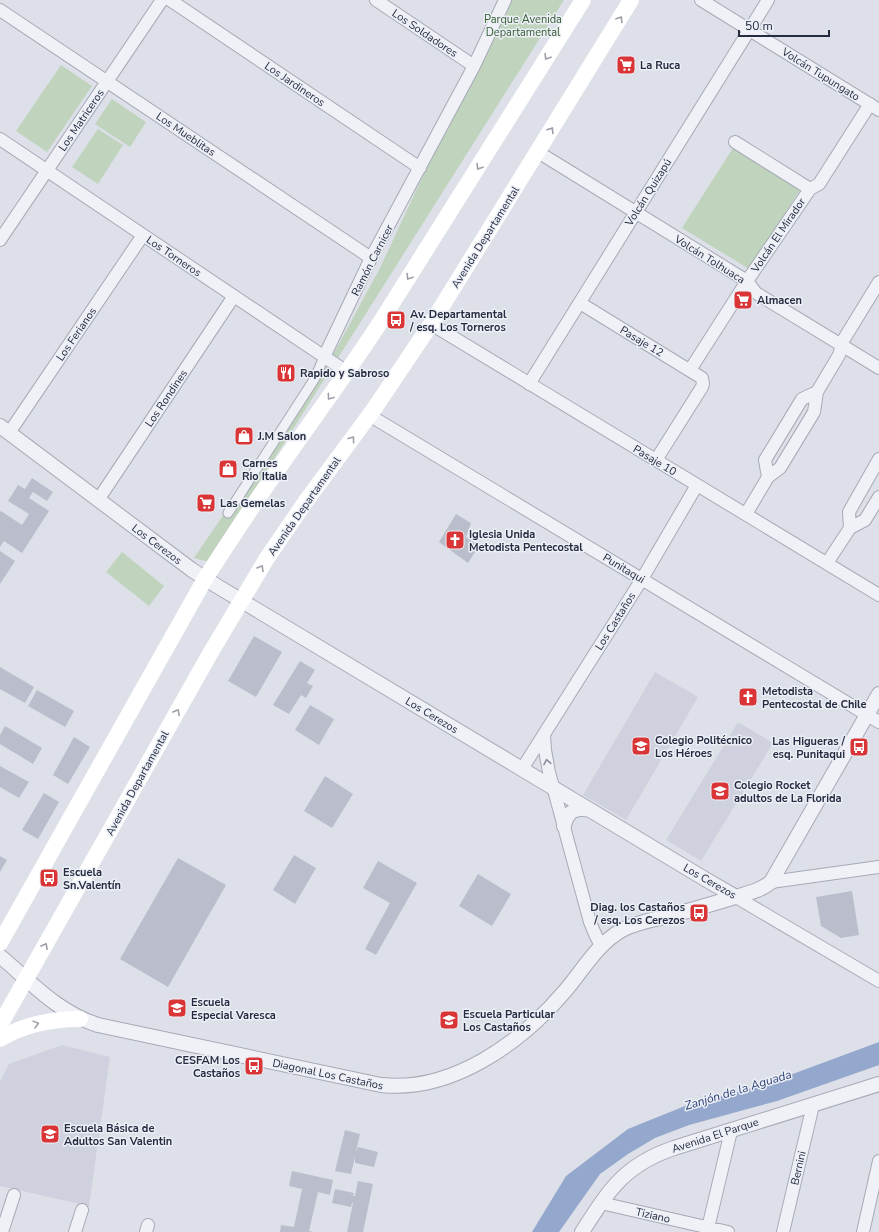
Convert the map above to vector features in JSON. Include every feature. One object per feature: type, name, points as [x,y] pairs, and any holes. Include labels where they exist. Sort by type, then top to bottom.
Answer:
[{"type":"main road","points":[[0,943],[205,579],[227,543],[281,464],[348,372],[388,312],[583,0]]},
{"type":"main road","name":"Avenida Departamental","points":[[0,1025],[267,558],[306,501],[399,373],[431,324],[631,0]]},
{"type":"main road","points":[[0,1039],[31,1025],[64,1019],[80,1019]]},
{"type":"street","name":"Los Matriceros","points":[[0,240],[162,0]]},
{"type":"street","name":"Los Jardineros","points":[[170,0],[420,168]]},
{"type":"street","name":"Los Soldadores","points":[[376,0],[474,66]]},
{"type":"street","name":"Ramón Carnicer","points":[[228,513],[315,378],[372,258],[474,66],[505,0]]},
{"type":"street","name":"Volcán Tupungato","points":[[701,0],[874,107]]},
{"type":"street","name":"Volcán Quizapú","points":[[529,384],[768,0]]},
{"type":"street","name":"Los Mueblitas","points":[[0,10],[372,258]]},
{"type":"street","name":"Volcán El Mirador","points":[[690,370],[747,281],[810,189],[819,184],[874,107]]},
{"type":"street","name":"Los Torneros","points":[[0,139],[348,372]]},
{"type":"street","points":[[735,142],[810,189]]},
{"type":"street","name":"Volcán Tolhuaca","points":[[538,152],[747,281],[756,293],[879,368]]},
{"type":"street","name":"Los Ferianos","points":[[5,430],[143,235]]},
{"type":"street","points":[[746,514],[768,477],[780,468],[814,412],[817,392],[839,355],[844,339],[879,282]]},
{"type":"street","name":"Los Rondines","points":[[98,500],[234,296]]},
{"type":"street","name":"Pasaje 12","points":[[580,303],[690,370],[699,376],[703,381],[702,387],[656,460]]},
{"type":"street","name":"Pasaje 10","points":[[431,324],[879,595]]},
{"type":"street","points":[[768,477],[765,460],[802,399],[817,392]]},
{"type":"street","name":"Punitaqui","points":[[369,415],[879,722]]},
{"type":"street","name":"Los Cerezos","points":[[5,430],[205,579],[241,602],[879,981]]},
{"type":"street","points":[[850,528],[849,512],[879,459]]},
{"type":"street","name":"Los Castaños","points":[[522,769],[642,579],[697,485]]},
{"type":"street","points":[[827,563],[850,528],[865,520],[879,497]]},
{"type":"street","points":[[771,882],[879,694]]},
{"type":"street","points":[[544,736],[545,750],[553,788],[592,928],[602,946]]},
{"type":"street","points":[[564,826],[570,813],[576,809],[582,808],[590,810]]},
{"type":"street","name":"Diagonal Los Castaños","points":[[0,956],[48,998],[80,1019],[113,1029],[369,1083],[393,1087],[415,1085],[435,1081],[459,1072],[480,1062],[514,1039],[541,1017],[555,1003],[602,946],[615,934],[629,927],[757,890],[771,882],[879,867]]},
{"type":"street","points":[[699,908],[705,902],[708,895],[709,887],[705,879]]},
{"type":"street","name":"Avenida El Parque","points":[[582,1232],[616,1183],[636,1166],[648,1159],[668,1150],[879,1084]]},
{"type":"street","name":"Bernini","points":[[783,1232],[813,1105]]},
{"type":"street","points":[[708,1228],[731,1130]]},
{"type":"street","points":[[863,1232],[879,1161]]},
{"type":"street","points":[[2,1232],[14,1195]]},
{"type":"street","name":"Tiziano","points":[[601,1203],[728,1232]]},
{"type":"street","points":[[75,1232],[82,1210]]},
{"type":"shaded area","name":"Colegio Politécnico Los Héroes","points":[[655,672],[698,697],[626,820],[583,795]]},
{"type":"shaded area","name":"Colegio Rocket adultos de La Florida","points":[[738,722],[773,743],[701,861],[666,840]]},
{"type":"shaded area","name":"Escuela Básica de Adultos San Valentin","points":[[62,1045],[110,1057],[89,1206],[0,1186],[0,1082],[9,1064]]},
{"type":"green space","name":"Parque Avenida Departamental","points":[[512,0],[564,0],[209,562],[194,558],[335,351],[380,268],[480,59]]},
{"type":"green space","points":[[61,65],[92,86],[47,152],[16,131]]},
{"type":"green space","points":[[112,99],[146,122],[130,147],[95,124]]},
{"type":"green space","points":[[98,129],[123,145],[98,184],[72,167]]},
{"type":"green space","points":[[733,148],[800,190],[749,269],[682,228]]},
{"type":"green space","points":[[122,552],[164,586],[149,606],[106,572]]},
{"type":"water","points":[[879,1042],[879,1065],[777,1101],[689,1125],[655,1138],[628,1154],[600,1174],[559,1232],[532,1232],[566,1176],[628,1129],[685,1106],[763,1085]]},
{"type":"building","points":[[32,478],[53,492],[47,501],[33,492],[29,498],[49,511],[22,553],[4,541],[0,547],[0,512],[1,511],[22,525],[29,514],[8,501],[18,485],[25,489]]},
{"type":"building","name":"Iglesia Unida Metodista Pentecostal","points":[[456,514],[471,523],[466,537],[479,546],[468,563],[439,542]]},
{"type":"building","points":[[0,551],[15,561],[0,584]]},
{"type":"building","points":[[254,636],[282,652],[256,697],[228,681]]},
{"type":"building","points":[[300,661],[315,670],[307,683],[313,686],[306,698],[301,695],[289,714],[273,705]]},
{"type":"building","points":[[0,667],[34,687],[25,703],[0,689]]},
{"type":"building","points":[[37,690],[74,711],[65,727],[28,706]]},
{"type":"building","points":[[310,705],[334,719],[319,745],[295,730]]},
{"type":"building","points":[[5,726],[42,748],[33,764],[0,744],[0,735]]},
{"type":"building","points":[[74,737],[90,747],[68,784],[53,775]]},
{"type":"building","points":[[0,766],[29,782],[19,798],[0,787]]},
{"type":"building","points":[[325,776],[353,794],[332,828],[304,811]]},
{"type":"building","points":[[44,793],[59,802],[38,839],[22,830]]},
{"type":"building","points":[[294,855],[316,868],[295,904],[273,890]]},
{"type":"building","points":[[0,856],[7,860],[0,872]]},
{"type":"building","points":[[178,858],[226,885],[168,987],[120,959]]},
{"type":"building","points":[[378,861],[417,883],[376,955],[365,949],[390,903],[363,888]]},
{"type":"building","points":[[478,874],[511,894],[492,926],[459,906]]},
{"type":"building","points":[[852,891],[859,935],[841,938],[821,926],[816,897]]},
{"type":"building","points":[[345,1130],[360,1134],[356,1152],[358,1147],[378,1152],[374,1167],[355,1163],[355,1157],[351,1174],[335,1171]]},
{"type":"building","points":[[292,1171],[333,1180],[330,1195],[318,1192],[309,1231],[313,1232],[280,1232],[281,1225],[294,1227],[302,1189],[289,1186]]},
{"type":"building","points":[[358,1181],[373,1184],[363,1232],[347,1232],[353,1203],[351,1207],[332,1203],[335,1189],[354,1193],[353,1196],[355,1196]]},
{"type":"place","name":"La Ruca","points":[[626,65]]},
{"type":"place","name":"Almacen","points":[[743,300]]},
{"type":"place","name":"Av. Departamental / esq. Los Torneros","points":[[396,320]]},
{"type":"place","name":"Rapido y Sabroso","points":[[286,373]]},
{"type":"place","name":"J.M Salon","points":[[244,436]]},
{"type":"place","name":"Carnes Rio Italia","points":[[228,469]]},
{"type":"place","name":"Las Gemelas","points":[[206,503]]},
{"type":"place","name":"Iglesia Unida Metodista Pentecostal","points":[[455,540]]},
{"type":"place","name":"Metodista Pentecostal de Chile","points":[[748,697]]},
{"type":"place","name":"Colegio Politécnico Los Héroes","points":[[641,746]]},
{"type":"place","name":"Las Higueras / esq. Punitaqui","points":[[859,747]]},
{"type":"place","name":"Colegio Rocket adultos de La Florida","points":[[720,791]]},
{"type":"place","name":"Escuela Sn.Valentín","points":[[49,878]]},
{"type":"place","name":"Diag. los Castaños / esq. Los Cerezos","points":[[699,913]]},
{"type":"place","name":"Escuela Especial Varesca","points":[[177,1008]]},
{"type":"place","name":"Escuela Particular Los Castaños","points":[[449,1020]]},
{"type":"place","name":"CESFAM Los Castaños","points":[[254,1066]]},
{"type":"place","name":"Escuela Básica de Adultos San Valentin","points":[[50,1134]]},
{"type":"water label","name":"Zanjón de la Aguada","points":[[738,1090]]}]
